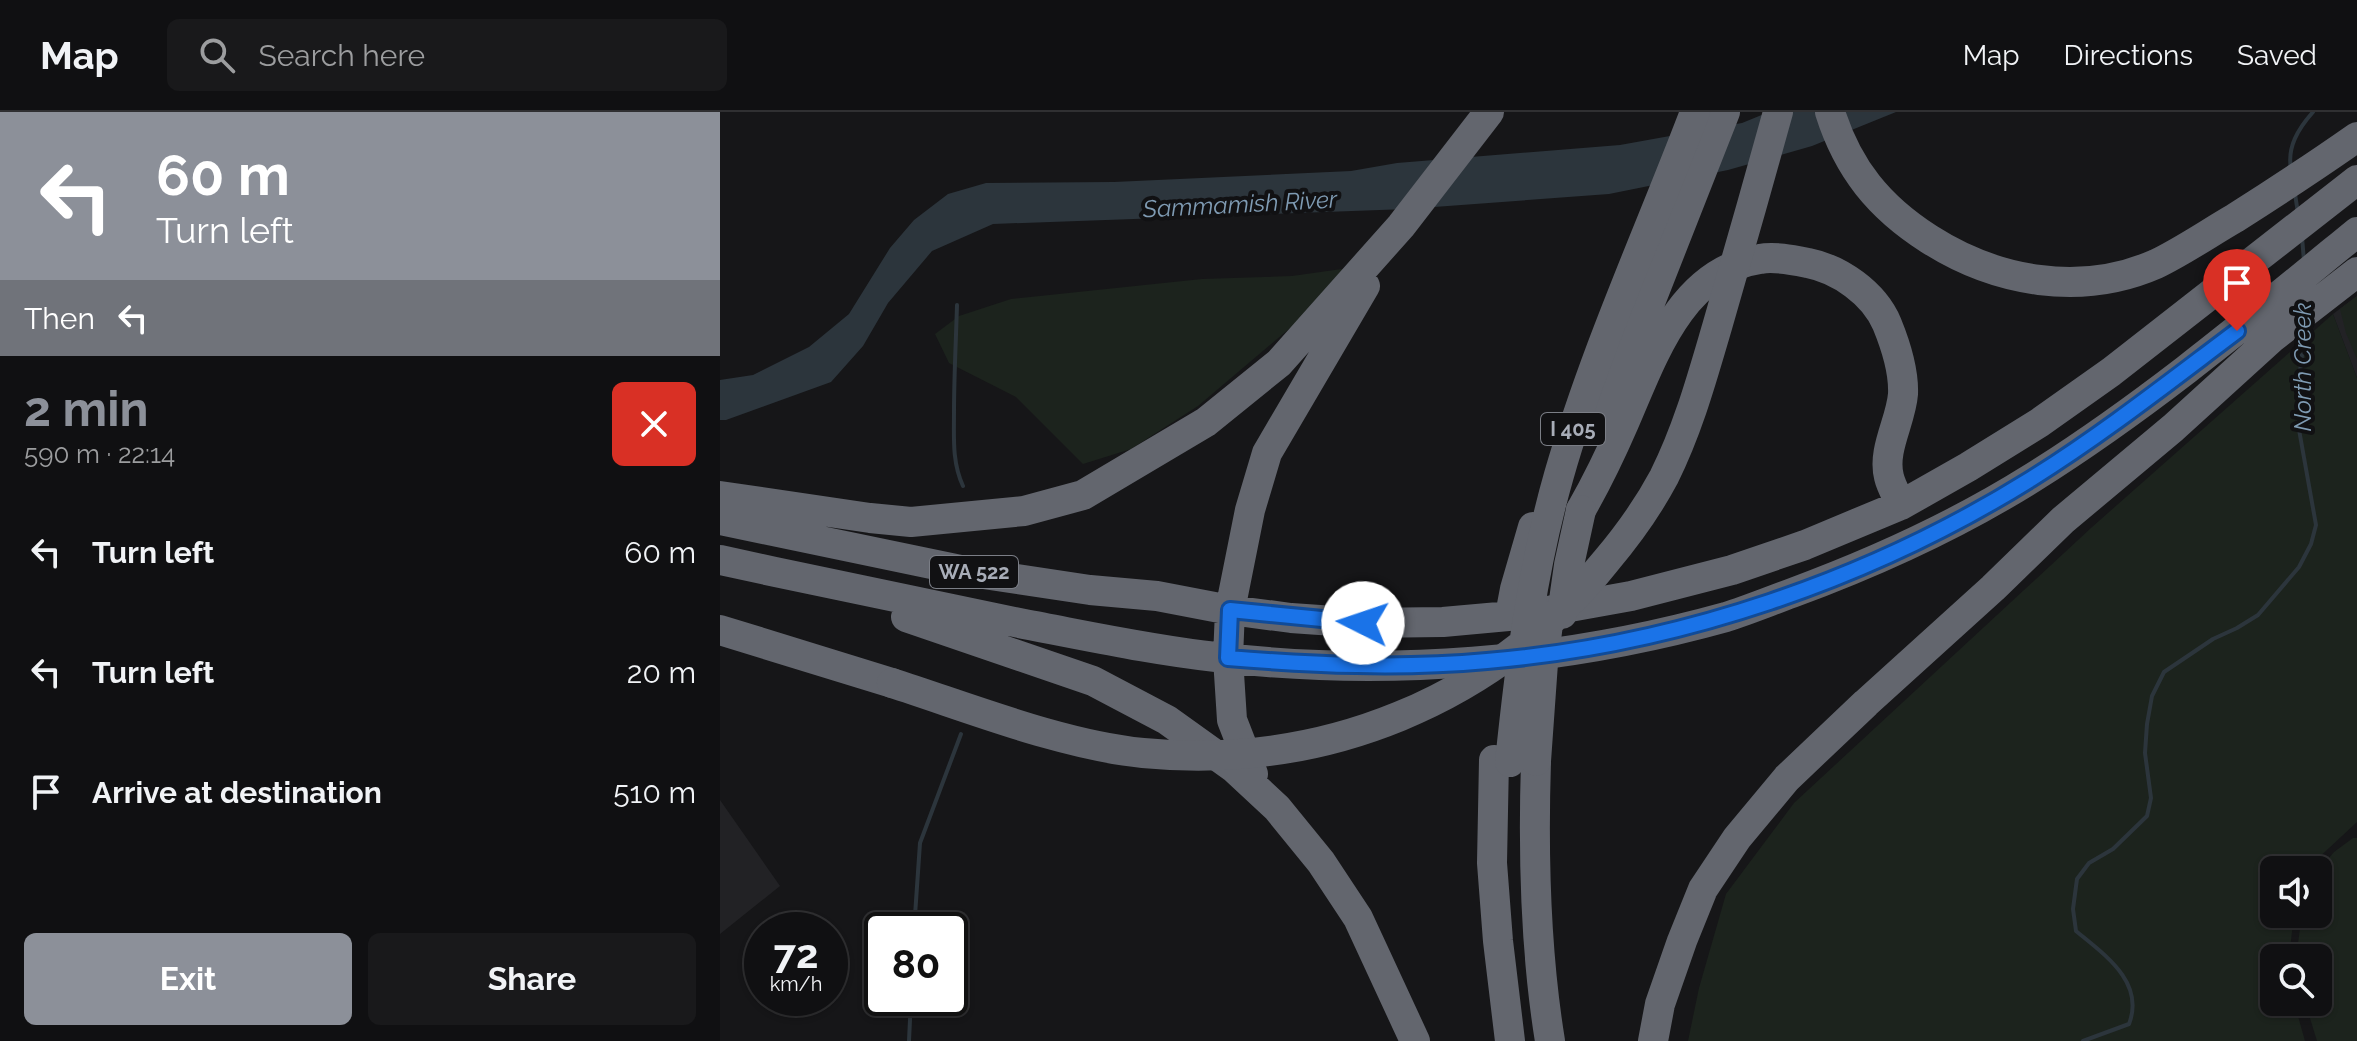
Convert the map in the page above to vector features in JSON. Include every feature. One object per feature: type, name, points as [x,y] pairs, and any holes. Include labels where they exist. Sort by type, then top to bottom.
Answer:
[{"type":"highway","points":[[1415,1041],[1358,918],[1321,862],[1253,773],[1232,720],[1228,658],[1230,610],[1250,510],[1267,453],[1333,317],[1489,112]]},
{"type":"highway","name":"I 405","points":[[1563,1041],[1555,992],[1546,883],[1522,762],[1498,681],[1519,574],[1564,423],[1685,112]]},
{"type":"highway","name":"I 405","points":[[1550,1041],[1522,762],[1530,595],[1559,476],[1584,393],[1695,112]]},
{"type":"highway","name":"I 405","points":[[1523,1041],[1511,943],[1507,863],[1553,591],[1583,454],[1627,321],[1712,112]]},
{"type":"highway","name":"I 405","points":[[1510,1041],[1492,863],[1522,762],[1553,682],[1569,565],[1614,394],[1725,112]]},
{"type":"highway","points":[[720,630],[1078,741],[1141,752],[1199,756],[1250,754],[1314,744],[1375,727],[1429,704],[1495,665],[1537,634],[1583,589],[1631,530],[1663,478],[1689,418],[1778,112]]},
{"type":"highway","points":[[1830,112],[1857,174],[1896,215],[1943,248],[1966,259],[2008,275],[2055,283],[2100,280],[2156,264],[2248,209],[2357,137]]},
{"type":"highway","name":"WA 522","points":[[720,520],[970,572],[1090,590],[1157,596],[1230,610],[1363,623],[1443,622],[1531,614],[1631,596],[1732,570],[1805,545],[1901,505],[1968,467],[2039,423],[2111,372],[2354,183]]},
{"type":"highway","name":"WA 522","points":[[720,561],[1103,639],[1228,658],[1302,664],[1397,666],[1488,661],[1590,647],[1729,616],[1848,572],[1945,528],[2029,480],[2106,430],[2356,233]]},
{"type":"highway","points":[[1581,510],[1609,458],[1666,331],[1697,289],[1722,271],[1760,258],[1821,265],[1866,294],[1885,320],[1901,362],[1903,393],[1900,417],[1887,460],[1889,477],[1901,505]]},
{"type":"highway","points":[[1653,1041],[1664,992],[1703,889],[1737,838],[1787,778],[2063,520],[2173,428],[2272,338],[2357,272]]},
{"type":"highway","points":[[720,496],[911,522],[1024,511],[1083,495],[1206,422],[1333,317]]},
{"type":"highway","points":[[720,561],[893,612],[1093,681],[1167,720],[1234,768],[1277,808]]},
{"type":"shaded area","points":[[1363,266],[1198,406],[1131,449],[1083,464],[1016,397],[949,363],[935,334],[959,316],[1011,299],[1202,279],[1292,276]]},
{"type":"shaded area","points":[[2357,296],[2357,378],[2333,314]]},
{"type":"shaded area","points":[[2357,296],[2357,359],[2340,309]]},
{"type":"shaded area","points":[[2333,314],[2357,378],[2357,822],[2320,856],[2260,856],[2260,928],[2292,928],[2291,944],[2260,944],[2260,1016],[2298,1016],[2305,1041],[1688,1041],[1699,988],[1726,894],[1794,803],[2091,528]]},
{"type":"shaded area","points":[[720,800],[780,886],[720,934]]},
{"type":"shaded area","points":[[2357,838],[2357,1041],[2317,1041],[2309,1016],[2332,1016],[2332,944],[2298,944],[2300,928],[2332,928],[2331,856]]},
{"type":"water","name":"Sammamish River","points":[[1769,112],[1896,112],[1812,146],[1728,170],[1609,194],[1407,209],[993,224],[932,251],[888,303],[863,346],[831,382],[720,420],[720,380],[753,375],[809,347],[849,314],[890,248],[914,220],[948,194],[986,183],[1114,182],[1351,171],[1397,163],[1620,145],[1742,123]]},
{"type":"waterway","name":"North Creek","points":[[2291,169],[2295,139],[2313,112]]},
{"type":"waterway","name":"North Creek","points":[[2295,194],[2298,213]]},
{"type":"waterway","name":"North Creek","points":[[2302,237],[2304,261]]},
{"type":"waterway","points":[[957,305],[954,441],[955,459],[963,486]]},
{"type":"waterway","name":"North Creek","points":[[2083,1041],[2129,1024],[2133,1009],[2127,982],[2110,960],[2076,931],[2073,909],[2077,879],[2089,863],[2113,849],[2147,816],[2151,798],[2145,753],[2152,696],[2164,672],[2213,639],[2258,615],[2299,567],[2311,544],[2316,525],[2298,424],[2298,389],[2305,329]]},
{"type":"waterway","points":[[915,912],[920,843],[961,734]]},
{"type":"waterway","points":[[909,1041],[910,1016]]},
{"type":"route","points":[[1363,623],[1230,610],[1228,658],[1302,664],[1397,666],[1488,661],[1590,647],[1729,616],[1848,572],[1945,528],[2029,480],[2106,430],[2237,331]]}]
